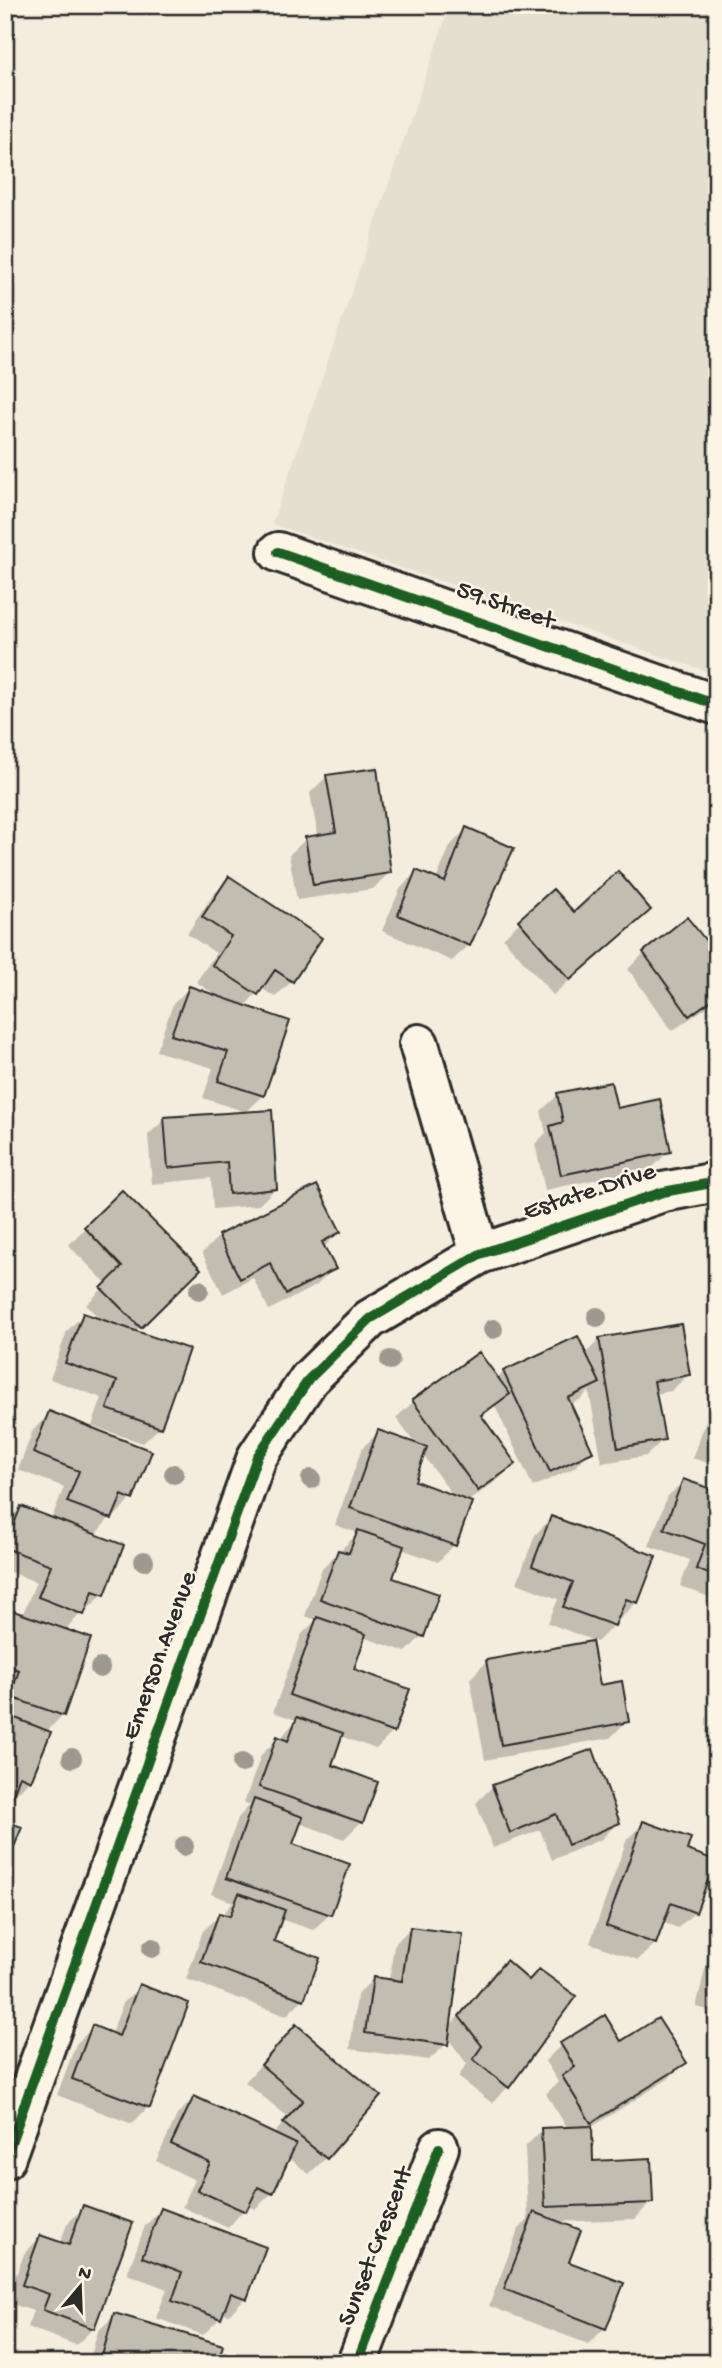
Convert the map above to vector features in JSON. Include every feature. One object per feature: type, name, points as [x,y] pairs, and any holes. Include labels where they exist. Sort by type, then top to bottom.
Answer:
[{"type":"street","name":"59 Street","points":[[278,552],[717,705]]},
{"type":"street","points":[[419,1044],[480,1254]]},
{"type":"street","name":"Estate Drive","points":[[480,1254],[663,1192],[717,1182]]},
{"type":"street","name":"Emerson Avenue","points":[[5,2159],[257,1457],[309,1379],[370,1319],[480,1254]]},
{"type":"street","name":"Sunset Crescent","points":[[357,2363],[439,2148]]},
{"type":"shaded area","points":[[450,5],[717,5],[717,675],[272,524]]},
{"type":"building","points":[[377,768],[391,873],[313,885],[305,837],[336,832],[326,775]]},
{"type":"building","points":[[466,827],[514,848],[470,946],[398,915],[416,870],[445,882]]},
{"type":"building","points":[[618,871],[651,910],[570,980],[518,920],[553,889],[574,912]]},
{"type":"building","points":[[229,876],[322,938],[293,982],[275,970],[258,995],[212,965],[231,936],[202,917]]},
{"type":"building","points":[[687,917],[707,942],[717,935],[717,996],[689,1016],[643,952]]},
{"type":"building","points":[[189,986],[290,1021],[264,1096],[218,1081],[228,1052],[171,1035]]},
{"type":"building","points":[[611,1082],[617,1108],[660,1099],[671,1152],[561,1175],[550,1126],[563,1122],[557,1093]]},
{"type":"building","points":[[272,1110],[277,1189],[229,1194],[227,1162],[168,1168],[164,1117]]},
{"type":"building","points":[[317,1185],[341,1232],[322,1242],[336,1269],[286,1294],[270,1263],[240,1279],[218,1235]]},
{"type":"building","points":[[122,1190],[201,1269],[141,1328],[101,1288],[122,1267],[84,1227]]},
{"type":"building","points":[[83,1313],[189,1349],[161,1428],[107,1409],[117,1381],[65,1363]]},
{"type":"building","points":[[681,1324],[690,1375],[654,1381],[665,1440],[618,1448],[599,1338]]},
{"type":"building","points":[[578,1336],[600,1383],[568,1398],[593,1452],[550,1472],[503,1371]]},
{"type":"building","points":[[479,1352],[510,1394],[481,1415],[516,1464],[478,1491],[412,1400]]},
{"type":"building","points":[[49,1411],[152,1451],[133,1500],[122,1495],[112,1519],[67,1502],[79,1471],[33,1453]]},
{"type":"building","points":[[717,1417],[717,1444],[708,1441]]},
{"type":"building","points":[[378,1430],[427,1447],[415,1481],[472,1502],[456,1546],[350,1508]]},
{"type":"building","points":[[683,1479],[717,1491],[717,1577],[696,1569],[705,1544],[664,1529]]},
{"type":"building","points":[[21,1506],[124,1545],[105,1595],[93,1591],[84,1615],[38,1597],[51,1565],[5,1548]]},
{"type":"building","points":[[551,1516],[656,1556],[638,1603],[626,1599],[615,1626],[563,1607],[573,1582],[532,1566]]},
{"type":"building","points":[[358,1530],[404,1546],[393,1578],[439,1594],[424,1637],[320,1599],[338,1550],[349,1553]]},
{"type":"building","points":[[5,1608],[91,1638],[64,1716],[10,1697],[19,1670],[5,1665]]},
{"type":"building","points":[[317,1617],[366,1634],[354,1669],[410,1689],[394,1733],[289,1695]]},
{"type":"building","points":[[592,1641],[600,1685],[622,1681],[629,1722],[501,1745],[486,1660]]},
{"type":"building","points":[[5,1714],[51,1732],[31,1781],[20,1776],[11,1800],[5,1798]]},
{"type":"building","points":[[297,1717],[343,1733],[332,1765],[378,1782],[363,1823],[259,1787],[277,1736],[288,1741]]},
{"type":"building","points":[[593,1749],[620,1823],[568,1845],[556,1814],[510,1833],[492,1785]]},
{"type":"building","points":[[254,1799],[303,1817],[293,1844],[350,1864],[331,1915],[226,1878]]},
{"type":"building","points":[[5,1821],[22,1827],[5,1870]]},
{"type":"building","points":[[643,1821],[691,1838],[687,1850],[715,1860],[696,1913],[671,1903],[656,1944],[606,1926]]},
{"type":"building","points":[[239,1893],[285,1910],[274,1941],[320,1958],[304,2000],[201,1962],[219,1913],[230,1916]]},
{"type":"building","points":[[410,1927],[463,1934],[448,2045],[365,2033],[373,1977],[402,1981]]},
{"type":"building","points":[[506,1960],[529,1980],[539,1969],[576,1996],[509,2088],[473,2059],[482,2046],[459,2016]]},
{"type":"building","points":[[717,1969],[717,1992],[712,1991]]},
{"type":"building","points":[[139,1984],[189,2003],[150,2108],[72,2079],[92,2025],[119,2036]]},
{"type":"building","points":[[605,2015],[621,2041],[658,2018],[687,2063],[591,2123],[562,2076],[575,2067],[560,2043]]},
{"type":"building","points":[[296,2024],[381,2096],[327,2159],[283,2123],[303,2100],[261,2065]]},
{"type":"building","points":[[194,2096],[296,2144],[273,2194],[258,2187],[246,2212],[197,2190],[210,2163],[171,2144]]},
{"type":"building","points":[[592,2126],[593,2161],[651,2158],[653,2203],[545,2207],[541,2128]]},
{"type":"building","points":[[83,2205],[133,2223],[94,2329],[43,2310],[49,2294],[22,2285],[40,2235],[69,2245]]},
{"type":"building","points":[[161,2208],[266,2247],[247,2299],[231,2293],[221,2319],[172,2301],[182,2272],[142,2257]]},
{"type":"building","points":[[534,2212],[581,2230],[569,2262],[624,2283],[606,2329],[504,2289]]},
{"type":"building","points":[[114,2313],[223,2345],[218,2363],[100,2363]]},
{"type":"cycle path","points":[[278,552],[717,705]]},
{"type":"cycle path","points":[[5,2159],[257,1457],[309,1379],[370,1319],[480,1254],[663,1192],[717,1182]]},
{"type":"cycle path","points":[[357,2363],[439,2148]]}]
